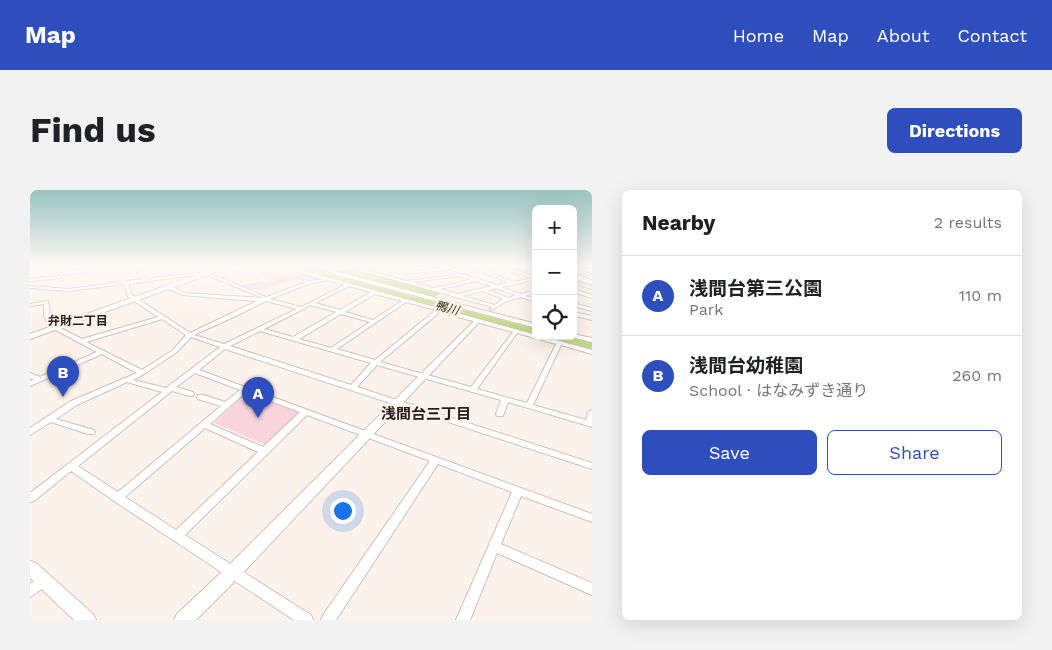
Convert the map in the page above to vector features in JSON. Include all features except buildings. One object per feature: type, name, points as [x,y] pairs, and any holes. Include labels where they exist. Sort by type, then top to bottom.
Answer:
[{"type":"street","points":[[63,285],[64,289]]},
{"type":"street","points":[[30,287],[64,289],[105,285]]},
{"type":"street","points":[[126,285],[127,291],[134,298],[190,335],[592,466]]},
{"type":"street","points":[[232,285],[264,299],[300,308]]},
{"type":"street","points":[[31,429],[74,403],[142,373],[175,351],[190,335],[264,299],[301,285]]},
{"type":"street","points":[[348,285],[438,310],[532,325]]},
{"type":"street","points":[[30,498],[225,346],[348,285]]},
{"type":"street","points":[[377,285],[482,317],[516,331],[592,352]]},
{"type":"street","points":[[411,285],[495,306]]},
{"type":"street","points":[[430,290],[456,285]]},
{"type":"street","points":[[493,285],[532,300]]},
{"type":"street","points":[[458,296],[502,285]]},
{"type":"street","points":[[30,337],[167,286],[183,294],[264,299]]},
{"type":"street","points":[[483,289],[507,299]]},
{"type":"street","points":[[577,291],[592,297]]},
{"type":"street","points":[[294,339],[375,292]]},
{"type":"street","points":[[183,620],[234,571],[482,317],[507,299],[532,292]]},
{"type":"street","points":[[332,350],[405,301]]},
{"type":"street","points":[[30,305],[46,302],[49,323],[142,373]]},
{"type":"street","points":[[310,303],[374,322]]},
{"type":"street","points":[[577,305],[592,310]]},
{"type":"street","points":[[353,387],[376,362],[438,310]]},
{"type":"street","points":[[577,314],[592,318]]},
{"type":"street","points":[[82,341],[162,317]]},
{"type":"street","points":[[259,329],[590,423],[592,412]]},
{"type":"street","points":[[472,390],[516,331]]},
{"type":"street","points":[[577,337],[592,340]]},
{"type":"street","points":[[529,406],[559,343]]},
{"type":"street","points":[[30,384],[102,352]]},
{"type":"street","points":[[194,370],[592,518]]},
{"type":"street","points":[[30,375],[40,380]]},
{"type":"street","points":[[126,380],[190,394]]},
{"type":"street","points":[[118,498],[245,389]]},
{"type":"street","points":[[95,394],[102,400]]},
{"type":"street","points":[[201,397],[226,405]]},
{"type":"street","points":[[500,414],[505,399]]},
{"type":"street","points":[[178,535],[305,412]]},
{"type":"street","points":[[49,419],[91,432]]},
{"type":"street","points":[[204,424],[264,451]]},
{"type":"street","points":[[328,620],[436,460]]},
{"type":"street","points":[[71,466],[234,571],[306,620]]},
{"type":"street","points":[[464,620],[518,490]]},
{"type":"street","points":[[494,546],[592,589]]},
{"type":"street","points":[[30,568],[88,620]]},
{"type":"street","points":[[30,592],[44,581]]},
{"type":"shaded area","points":[[276,285],[262,289],[247,289],[238,286]]},
{"type":"shaded area","points":[[382,285],[413,285],[441,293],[433,298]]},
{"type":"shaded area","points":[[247,392],[302,413],[266,445],[214,423]]},
{"type":"waterway","name":"鴨川","points":[[360,285],[532,331]]},
{"type":"waterway","name":"鴨川","points":[[566,340],[592,347]]},
{"type":"place","name":"浅間台幼稚園","points":[[63,397]]},
{"type":"place","name":"浅間台第三公園","points":[[258,418]]},
{"type":"district","name":"弁財二丁目","points":[[78,321]]},
{"type":"district","name":"浅間台三丁目","points":[[426,414]]}]
